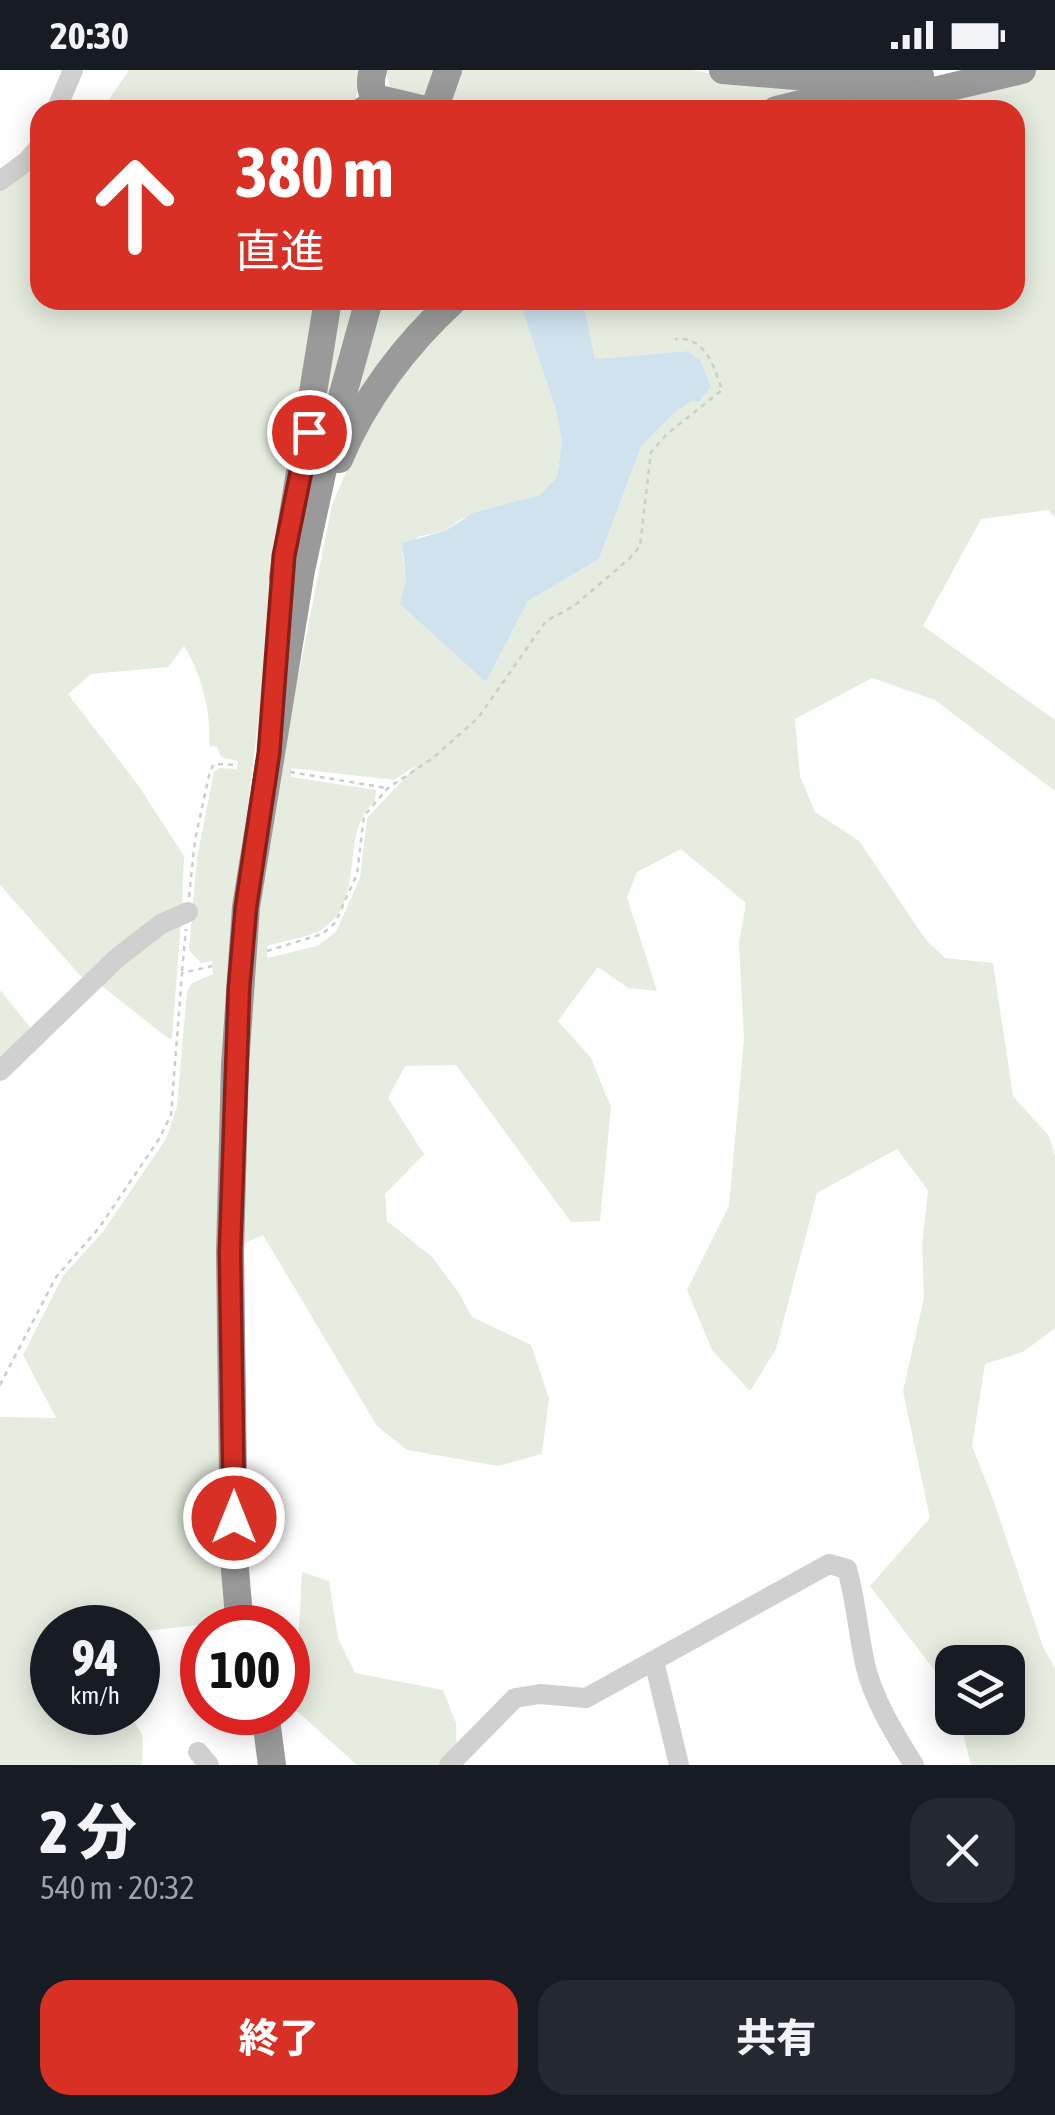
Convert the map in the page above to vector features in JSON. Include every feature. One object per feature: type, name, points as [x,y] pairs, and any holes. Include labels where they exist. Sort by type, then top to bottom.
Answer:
[{"type":"highway","points":[[373,70],[373,100]]},
{"type":"highway","points":[[438,100],[448,70]]},
{"type":"highway","points":[[723,70],[832,80],[932,73]]},
{"type":"highway","points":[[896,100],[1022,70]]},
{"type":"highway","points":[[818,100],[932,73]]},
{"type":"highway","points":[[280,762],[284,556],[309,432],[327,310]]},
{"type":"highway","points":[[238,1605],[234,1558],[230,1216],[246,907],[280,762],[301,570],[326,456],[366,310]]},
{"type":"highway","points":[[301,570],[325,493],[350,434],[387,374],[444,310]]},
{"type":"highway","points":[[233,1362],[254,1605]]},
{"type":"highway","points":[[251,1735],[254,1765]]},
{"type":"highway","points":[[269,1735],[272,1765]]},
{"type":"street","points":[[60,100],[73,70]]},
{"type":"street","points":[[0,181],[30,157]]},
{"type":"street","points":[[0,1071],[117,958],[160,924],[188,912]]},
{"type":"street","points":[[449,1765],[514,1698],[540,1694],[586,1698],[829,1564],[847,1569],[865,1667],[892,1730],[914,1765]]},
{"type":"street","points":[[654,1661],[680,1765]]},
{"type":"path","points":[[267,951],[322,934],[335,924],[357,874],[364,816],[388,788],[433,758],[478,718],[546,622],[606,582],[640,546],[651,452],[666,434],[722,390],[708,352],[686,338],[675,338]]},
{"type":"path","points":[[280,762],[388,788]]},
{"type":"path","points":[[0,1385],[56,1277],[100,1228],[171,1115],[195,840],[210,770],[214,764],[238,765]]},
{"type":"path","points":[[182,973],[212,966]]},
{"type":"shaded area","points":[[129,70],[365,70],[354,100],[109,100]]},
{"type":"shaded area","points":[[385,70],[436,70],[425,100],[390,87]]},
{"type":"shaded area","points":[[459,70],[692,70],[731,78],[839,87],[789,100],[448,100]]},
{"type":"shaded area","points":[[1036,70],[1055,70],[1055,518],[1048,510],[981,519],[923,626],[1055,720],[1055,791],[935,700],[872,678],[795,719],[800,776],[815,812],[859,841],[926,940],[945,958],[993,963],[1013,1096],[1049,1136],[1055,1156],[1055,1328],[1023,1352],[985,1364],[972,1446],[1043,1647],[1055,1668],[1055,1765],[971,1765],[963,1735],[1025,1735],[1025,1645],[935,1645],[935,1671],[870,1586],[930,1518],[903,1391],[924,1298],[922,1245],[928,1190],[897,1149],[817,1193],[776,1349],[750,1391],[712,1350],[687,1290],[729,1206],[744,1039],[739,943],[746,903],[681,849],[637,872],[627,897],[657,991],[628,988],[598,967],[558,1021],[591,1058],[611,1107],[600,1221],[571,1222],[456,1065],[405,1066],[388,1098],[424,1154],[385,1194],[387,1221],[432,1257],[472,1317],[531,1345],[549,1398],[542,1454],[498,1466],[407,1450],[377,1426],[263,1235],[240,1245],[246,1063],[264,849],[332,505],[368,421],[439,324],[456,310],[522,310],[556,410],[562,441],[557,477],[540,495],[461,519],[445,531],[418,537],[402,552],[406,580],[486,682],[528,601],[599,559],[641,447],[674,413],[692,401],[699,402],[711,387],[701,361],[688,351],[595,359],[585,310],[1025,310],[1025,100],[916,100]],"holes":[[[417,765],[367,818],[360,878],[336,932],[317,946],[267,958],[267,946],[315,933],[336,917],[349,885],[357,831],[375,801],[376,790],[291,777],[291,768],[394,780]]]},
{"type":"shaded area","points":[[30,166],[30,310],[321,310],[270,623],[234,921],[232,1605],[180,1605],[180,1627],[160,1629],[160,1605],[30,1605],[30,1735],[142,1735],[142,1765],[0,1765],[0,1417],[56,1418],[23,1355],[63,1276],[102,1233],[166,1139],[177,1106],[187,991],[192,983],[213,974],[212,961],[201,963],[189,950],[197,858],[214,772],[220,768],[237,769],[238,761],[221,757],[217,747],[209,746],[204,694],[184,646],[168,667],[91,674],[68,694],[138,785],[184,856],[182,907],[86,982],[0,885],[0,184]]},
{"type":"shaded area","points":[[338,310],[355,310],[321,428]]},
{"type":"shaded area","points":[[378,310],[436,310],[345,436]]},
{"type":"shaded area","points":[[181,921],[169,1039],[102,986],[122,958]]},
{"type":"shaded area","points":[[0,990],[33,1031],[0,1062]]},
{"type":"shaded area","points":[[302,1572],[329,1581],[338,1638],[355,1673],[443,1690],[456,1723],[457,1765],[357,1765],[310,1723],[310,1605],[300,1605]]},
{"type":"water","points":[[522,310],[585,310],[595,359],[688,351],[701,361],[711,387],[699,402],[692,401],[674,413],[641,447],[599,559],[528,601],[486,682],[400,604],[406,580],[402,543],[445,531],[473,513],[540,495],[557,477],[562,441],[556,410]]},
{"type":"route","points":[[234,1518],[230,1252],[239,988],[246,907],[269,753],[284,556],[309,432]]}]
